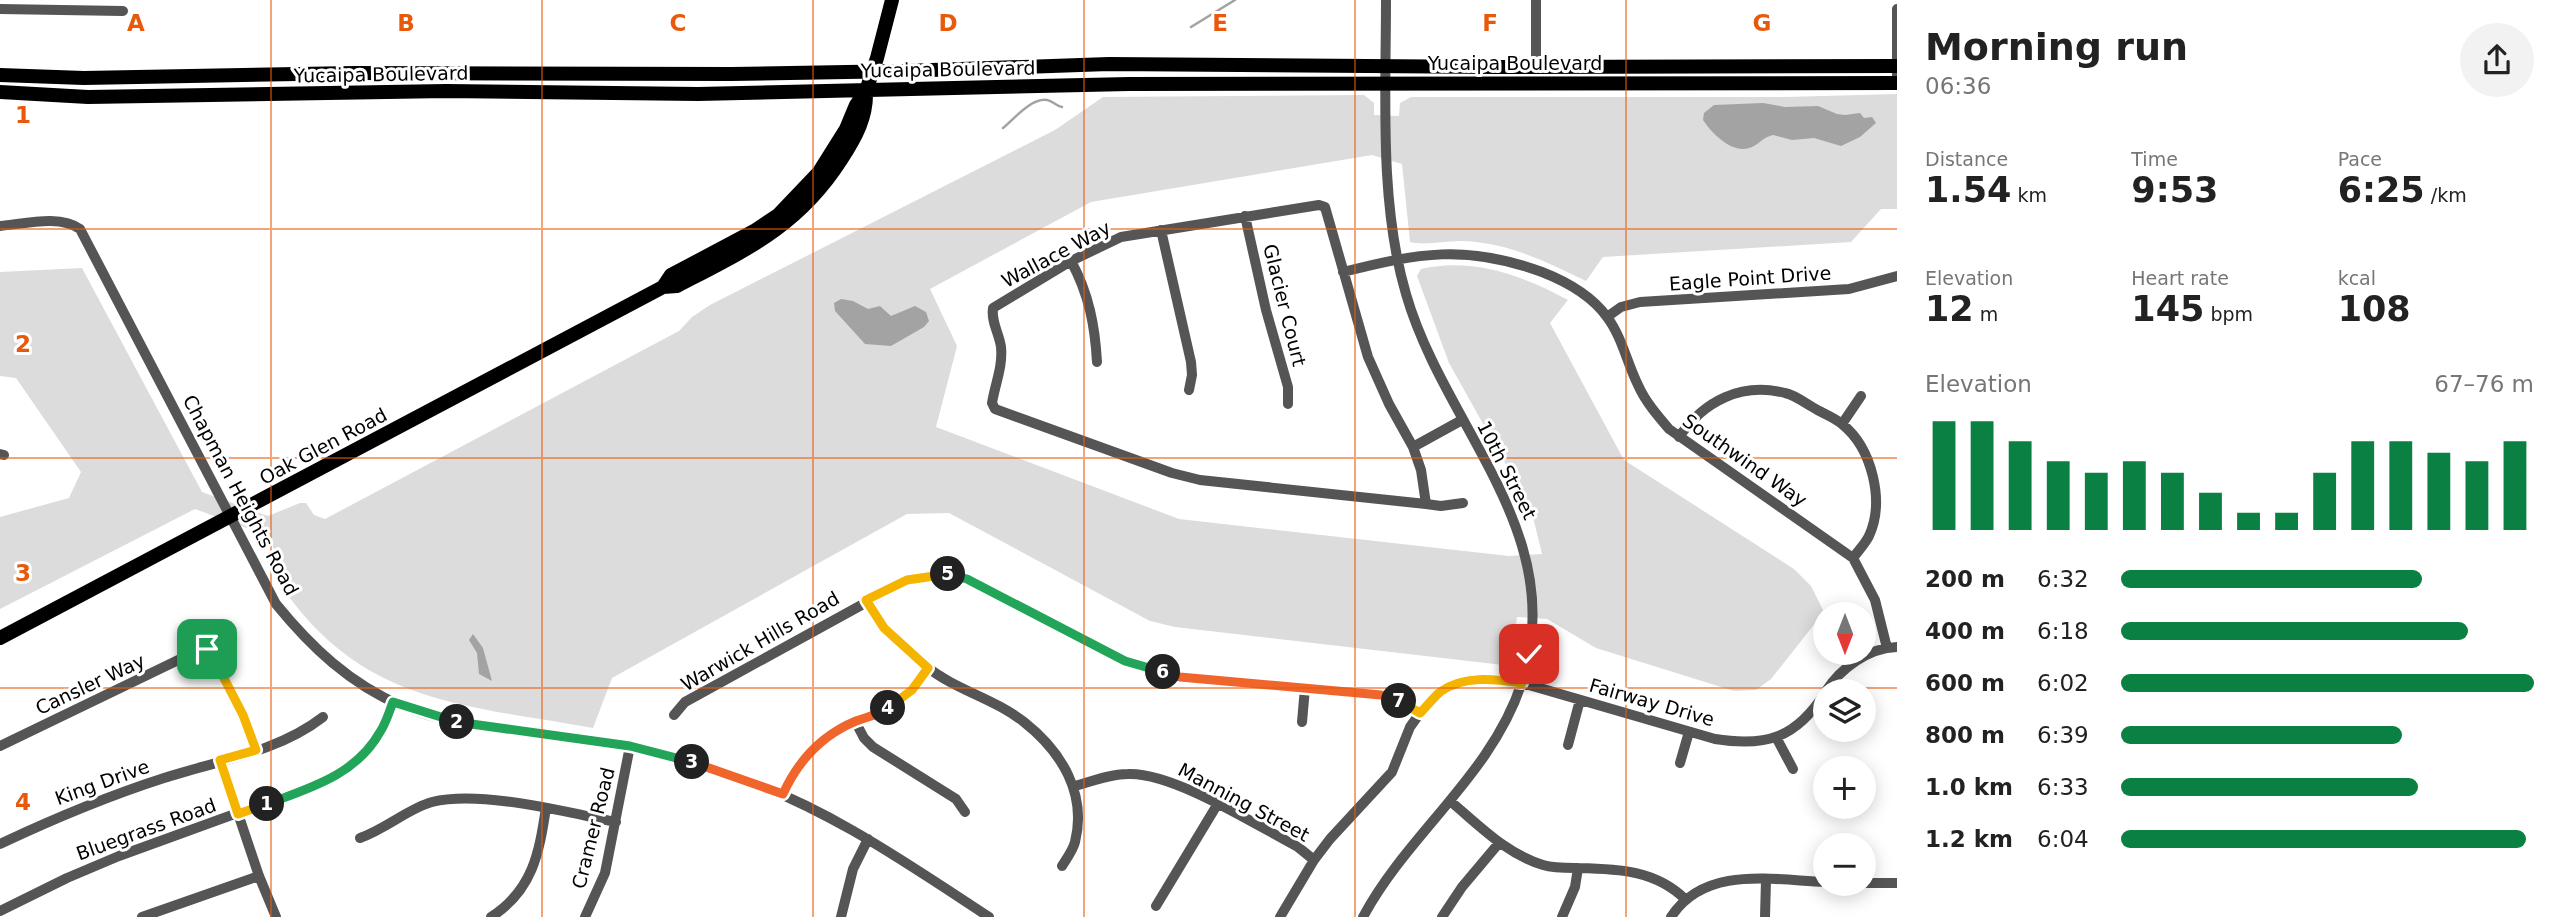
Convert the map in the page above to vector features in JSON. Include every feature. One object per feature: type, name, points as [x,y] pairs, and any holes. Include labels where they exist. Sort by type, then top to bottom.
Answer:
[{"type":"main road","name":"Oak Glen Road","points":[[0,639],[663,287],[671,275],[754,231],[786,208],[802,192],[834,151],[866,90],[892,0]]},
{"type":"main road","name":"Yucaipa Boulevard","points":[[0,75],[84,78],[355,73],[731,74],[1109,64],[1897,66]]},
{"type":"main road","name":"Yucaipa Boulevard","points":[[0,92],[88,97],[446,92],[698,94],[1129,84],[1386,82],[1897,83]]},
{"type":"street","name":"10th Street","points":[[1363,917],[1384,883],[1450,801],[1506,723],[1522,683],[1533,618],[1528,566],[1521,535],[1430,358],[1405,292],[1386,175],[1386,0]]},
{"type":"street","points":[[1536,0],[1536,67]]},
{"type":"street","points":[[0,9],[123,11]]},
{"type":"street","points":[[1897,9],[1897,83]]},
{"type":"street","name":"Wallace Way","points":[[1426,505],[1421,470],[1413,447],[1389,404],[1368,357],[1325,207],[1320,205],[1245,216],[1121,237],[1071,261],[993,308],[992,317],[1001,348],[1000,375],[992,403],[995,409],[1171,473],[1200,480],[1426,505],[1463,503]]},
{"type":"street","name":"Glacier Court","points":[[1245,216],[1266,310],[1288,387],[1288,404]]},
{"type":"street","name":"Chapman Heights Road","points":[[0,226],[72,223],[80,229],[276,604],[303,637],[331,663],[362,685],[393,702],[458,722],[630,746],[683,759],[783,794],[868,839],[989,917]]},
{"type":"street","points":[[1161,230],[1191,362],[1189,390]]},
{"type":"street","name":"Southwind Way","points":[[1343,272],[1398,258],[1444,253],[1481,254],[1513,261],[1551,275],[1577,290],[1607,317],[1619,338],[1639,388],[1653,410],[1679,437],[1853,558],[1875,600],[1892,647]]},
{"type":"street","points":[[1071,261],[1088,298],[1095,327],[1097,362]]},
{"type":"street","name":"Eagle Point Drive","points":[[1607,317],[1620,307],[1640,302],[1849,289],[1897,276]]},
{"type":"street","points":[[1679,437],[1699,412],[1718,400],[1740,392],[1787,393],[1842,424],[1866,455],[1873,474],[1875,494],[1874,519],[1868,538],[1853,558]]},
{"type":"street","points":[[1842,424],[1861,396]]},
{"type":"street","points":[[1413,447],[1462,421]]},
{"type":"street","name":"Warwick Hills Road","points":[[674,715],[685,702],[866,600],[907,580],[949,574],[967,579],[1125,661],[1143,667],[1180,677],[1381,695],[1395,699],[1420,713]]},
{"type":"street","points":[[866,600],[884,628],[928,668],[1023,721],[1055,751],[1075,786],[1079,812],[1075,845],[1062,866]]},
{"type":"street","name":"Fairway Drive","points":[[1835,679],[1850,664],[1892,647]]},
{"type":"street","name":"Cansler Way","points":[[0,746],[199,650],[207,649],[243,715],[256,750]]},
{"type":"street","points":[[783,794],[799,764],[808,754],[834,733],[855,721],[883,712],[912,690],[928,668]]},
{"type":"street","name":"Fairway Drive","points":[[1280,917],[1314,860],[1344,822],[1392,772],[1410,727],[1420,713],[1441,692],[1461,682],[1482,679],[1522,683],[1689,732],[1737,742],[1758,743],[1776,737],[1802,722],[1813,710]]},
{"type":"street","points":[[1302,722],[1306,688]]},
{"type":"street","points":[[1568,744],[1580,700]]},
{"type":"street","name":"Bluegrass Road","points":[[0,911],[119,856],[318,785],[359,760],[380,733],[393,702]]},
{"type":"street","name":"King Drive","points":[[0,844],[55,818],[161,779],[293,737],[323,718]]},
{"type":"street","points":[[855,721],[864,738],[873,747],[956,800],[965,812]]},
{"type":"street","points":[[1680,764],[1689,732]]},
{"type":"street","points":[[1776,737],[1793,769]]},
{"type":"street","name":"Cramer Road","points":[[585,917],[605,873],[630,746]]},
{"type":"street","points":[[220,760],[259,876],[276,917]]},
{"type":"street","name":"Manning Street","points":[[1075,786],[1107,776],[1129,773],[1171,781],[1297,847],[1314,860]]},
{"type":"street","points":[[360,838],[379,832],[419,806],[443,800],[470,798],[547,808],[616,822]]},
{"type":"street","points":[[1450,801],[1499,843],[1519,855],[1546,866],[1633,871],[1651,876],[1674,888],[1686,900]]},
{"type":"street","points":[[1156,906],[1217,805]]},
{"type":"street","points":[[492,917],[526,881],[538,856],[547,808]]},
{"type":"street","points":[[841,917],[853,869],[868,839]]},
{"type":"street","points":[[1442,917],[1462,887],[1499,843]]},
{"type":"street","points":[[1562,917],[1575,887],[1578,868]]},
{"type":"street","points":[[142,917],[259,876]]},
{"type":"street","points":[[1671,917],[1686,900],[1714,883],[1745,878],[1813,882]]},
{"type":"street","points":[[1765,917],[1766,880]]},
{"type":"street","points":[[1876,883],[1897,883]]},
{"type":"shaded area","points":[[1897,94],[1897,209],[1881,209],[1851,242],[1603,257],[1586,281],[1497,245],[1464,241],[1410,242],[1402,164],[1372,155],[1091,202],[930,289],[957,346],[936,427],[1179,519],[1509,556],[1542,554],[1534,521],[1514,479],[1449,363],[1417,276],[1421,269],[1440,266],[1479,267],[1516,276],[1551,291],[1568,300],[1550,323],[1624,460],[1794,569],[1811,586],[1819,602],[1813,602],[1813,626],[1771,679],[1756,690],[1734,691],[1596,648],[1547,619],[1517,617],[1511,660],[1503,665],[1175,627],[1150,621],[949,513],[907,514],[612,678],[593,728],[462,705],[422,694],[385,678],[349,657],[316,629],[281,584],[274,549],[268,536],[195,509],[0,609],[0,517],[69,498],[81,472],[16,378],[0,376],[0,272],[82,268],[202,492],[268,516],[306,503],[314,515],[325,519],[679,331],[692,317],[710,305],[1055,130],[1103,97],[1364,95],[1374,103],[1374,115],[1399,116],[1400,103],[1411,97],[1785,97]]},
{"type":"shaded area","points":[[1763,103],[1785,107],[1818,106],[1845,115],[1860,113],[1864,118],[1872,117],[1876,123],[1860,137],[1841,146],[1814,138],[1792,140],[1773,135],[1747,149],[1739,149],[1725,143],[1703,120],[1704,113],[1714,105]]},
{"type":"shaded area","points":[[841,299],[853,301],[868,309],[880,306],[891,316],[915,306],[926,312],[929,321],[924,327],[891,346],[865,344],[835,311],[834,303]]},
{"type":"shaded area","points":[[473,634],[483,648],[492,681],[479,674],[477,653],[469,640]]},
{"type":"waterway","points":[[1191,27],[1235,0]]},
{"type":"waterway","points":[[1003,128],[1035,102],[1047,100],[1062,107]]},
{"type":"route","points":[[207,649],[243,715],[256,750],[220,760],[238,814],[318,785],[346,770],[359,760],[380,733],[393,702],[405,708],[458,722],[630,746],[683,759],[783,794],[799,764],[820,742],[855,721],[883,712],[912,690],[928,668],[884,628],[866,600],[907,580],[925,576],[949,574],[967,579],[1125,661],[1143,667],[1180,677],[1381,695],[1395,699],[1420,713],[1441,692],[1461,682],[1482,679],[1522,683],[1529,654]]}]
